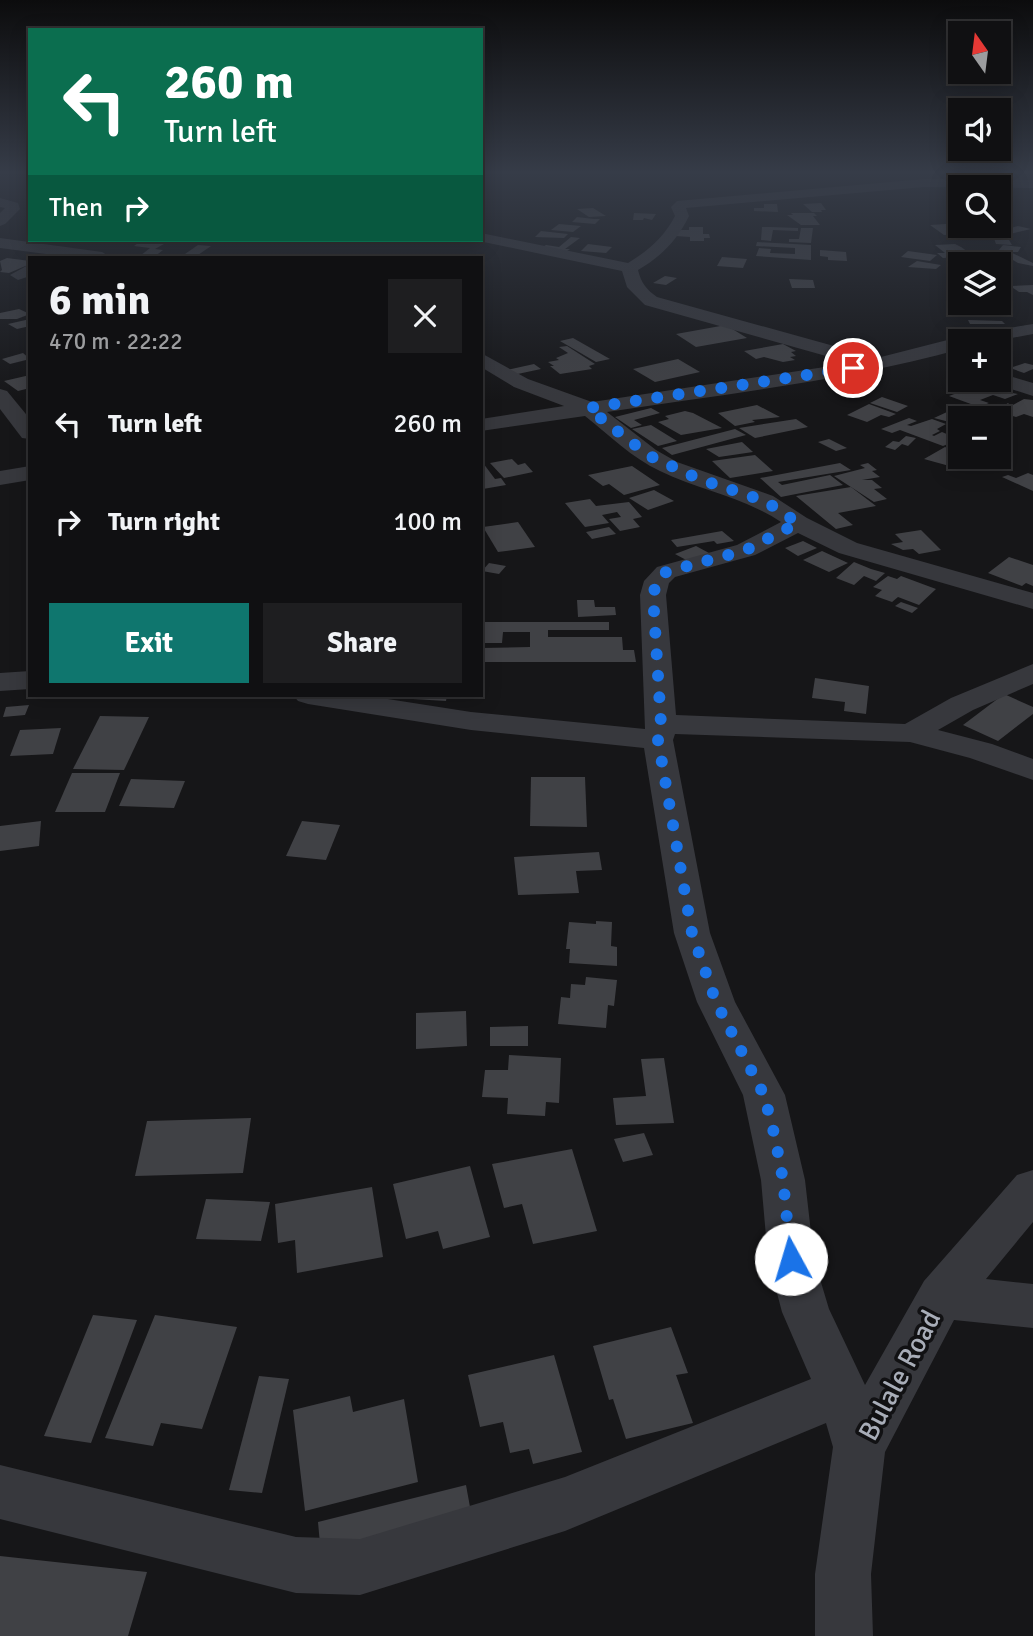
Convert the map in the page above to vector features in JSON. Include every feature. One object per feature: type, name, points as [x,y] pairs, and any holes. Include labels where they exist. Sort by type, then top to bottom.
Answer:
[{"type":"street","points":[[26,248],[80,256]]},
{"type":"street","points":[[532,248],[630,268],[657,248]]},
{"type":"street","points":[[630,268],[632,282],[638,291],[651,301],[877,363]]},
{"type":"street","points":[[1011,333],[1033,329]]},
{"type":"street","points":[[483,425],[877,363],[948,347]]},
{"type":"street","points":[[927,353],[948,361]]},
{"type":"street","points":[[483,360],[521,383],[588,408],[659,461],[699,479],[765,501],[798,523],[848,548],[1033,601]]},
{"type":"street","points":[[1011,383],[1033,390]]},
{"type":"street","points":[[0,395],[28,430]]},
{"type":"street","points":[[0,478],[28,473]]},
{"type":"street","points":[[798,523],[746,550],[666,572],[657,581],[653,595],[659,732],[692,933],[716,1002],[764,1095],[783,1180],[791,1259],[806,1312],[842,1391],[859,1447]]},
{"type":"street","points":[[911,733],[962,704],[1033,673]]},
{"type":"street","points":[[0,682],[28,680]]},
{"type":"street","points":[[320,697],[471,722],[659,732],[911,733],[981,751],[1033,770]]},
{"type":"street","name":"Bulale Road","points":[[844,1636],[843,1574],[859,1447],[941,1297],[1033,1189]]},
{"type":"street","points":[[941,1297],[1033,1306]]},
{"type":"street","points":[[0,1492],[296,1565],[360,1567],[565,1504],[842,1391]]},
{"type":"building","points":[[150,248],[163,250],[155,256],[140,256]]},
{"type":"building","points":[[193,248],[208,248],[198,255],[185,254]]},
{"type":"building","points":[[566,248],[570,249],[564,253],[539,249]]},
{"type":"building","points":[[584,248],[611,248],[606,253],[581,251]]},
{"type":"building","points":[[759,248],[771,249],[770,253],[795,254],[795,248],[811,248],[811,260],[756,256]]},
{"type":"building","points":[[939,248],[963,248],[968,252],[948,252],[948,258],[943,258],[937,253],[945,253]]},
{"type":"building","points":[[1000,248],[1020,248],[1018,252],[1000,252]]},
{"type":"building","points":[[820,250],[846,252],[847,261],[828,260],[828,257],[820,256]]},
{"type":"building","points":[[908,251],[937,255],[930,261],[901,257]]},
{"type":"building","points":[[1011,252],[1033,263],[1033,266],[1011,259]]},
{"type":"building","points":[[722,257],[747,259],[743,268],[717,266]]},
{"type":"building","points":[[7,258],[28,261],[28,265],[9,273],[0,272],[0,261]]},
{"type":"building","points":[[917,261],[941,265],[936,269],[908,267]]},
{"type":"building","points":[[665,276],[677,278],[666,285],[653,283]]},
{"type":"building","points":[[789,279],[813,280],[815,288],[792,288]]},
{"type":"building","points":[[1033,285],[1033,295],[1019,292],[1011,286]]},
{"type":"building","points":[[19,309],[28,315],[17,319],[0,319],[0,313]]},
{"type":"building","points":[[28,319],[28,326],[17,329],[8,324]]},
{"type":"building","points":[[968,320],[1002,321],[1005,324],[970,324]]},
{"type":"building","points":[[726,325],[747,338],[696,347],[676,334]]},
{"type":"building","points":[[573,338],[610,359],[596,362],[560,341]]},
{"type":"building","points":[[783,344],[796,351],[791,352],[796,356],[790,357],[795,360],[783,362],[764,357],[756,359],[744,351]]},
{"type":"building","points":[[567,346],[595,364],[589,366],[592,369],[560,374],[550,366],[554,366],[548,362],[559,360],[556,358],[568,353],[559,347]]},
{"type":"building","points":[[23,353],[28,357],[10,364],[2,359]]},
{"type":"building","points":[[678,359],[700,372],[655,382],[633,369]]},
{"type":"building","points":[[1025,363],[1033,365],[1033,369],[1024,373],[1011,368]]},
{"type":"building","points":[[534,364],[541,369],[513,375],[507,370]]},
{"type":"building","points":[[28,375],[28,388],[18,391],[4,381]]},
{"type":"building","points":[[954,392],[1018,394],[1005,399],[993,395],[980,400],[989,403],[976,406],[949,396],[957,393]]},
{"type":"building","points":[[882,397],[908,406],[897,412],[870,403]]},
{"type":"building","points":[[1024,399],[1033,400],[1033,417],[1024,414],[1011,416],[1011,406]]},
{"type":"building","points":[[869,404],[896,414],[889,417],[881,415],[867,422],[847,415]]},
{"type":"building","points":[[757,405],[780,417],[752,420],[755,422],[735,426],[718,413]]},
{"type":"building","points":[[651,408],[660,413],[634,420],[642,425],[631,428],[615,417]]},
{"type":"building","points":[[685,411],[722,428],[681,435],[658,422],[669,419],[665,416]]},
{"type":"building","points":[[947,412],[948,412],[948,422],[934,418]]},
{"type":"building","points":[[909,418],[917,421],[907,425],[911,426],[932,419],[946,424],[932,435],[942,432],[948,435],[948,444],[943,446],[900,430],[892,433],[881,429]]},
{"type":"building","points":[[796,419],[808,427],[755,438],[739,428]]},
{"type":"building","points":[[651,425],[677,441],[658,446],[632,429]]},
{"type":"building","points":[[735,429],[746,435],[672,455],[662,448]]},
{"type":"building","points":[[906,436],[916,438],[908,446],[902,444],[895,450],[885,447],[893,441],[899,442]]},
{"type":"building","points":[[829,439],[847,448],[836,451],[818,442]]},
{"type":"building","points":[[742,442],[753,452],[719,457],[706,449]]},
{"type":"building","points":[[945,447],[948,448],[948,466],[924,459]]},
{"type":"building","points":[[755,455],[773,471],[730,478],[712,461]]},
{"type":"building","points":[[512,459],[518,465],[525,463],[533,472],[504,478],[490,463]]},
{"type":"building","points":[[483,463],[495,479],[501,478],[506,485],[483,489]]},
{"type":"building","points":[[840,463],[851,470],[778,482],[782,485],[830,475],[843,485],[781,497],[760,478]]},
{"type":"building","points":[[868,463],[877,470],[872,471],[880,477],[862,480],[872,480],[882,488],[874,489],[887,499],[874,502],[834,476],[865,468],[860,465]]},
{"type":"building","points":[[632,466],[660,485],[624,495],[609,484],[603,486],[588,475]]},
{"type":"building","points":[[1028,473],[1033,475],[1033,491],[1002,477],[1008,475],[1016,478]]},
{"type":"building","points":[[851,487],[876,506],[838,513],[853,525],[836,529],[796,496]]},
{"type":"building","points":[[654,490],[674,501],[648,510],[629,498]]},
{"type":"building","points":[[590,499],[596,506],[629,502],[642,517],[633,519],[640,527],[620,531],[609,519],[621,517],[617,512],[602,515],[609,523],[585,527],[565,503]]},
{"type":"building","points":[[518,522],[535,547],[498,552],[483,527]]},
{"type":"building","points":[[609,527],[616,534],[592,539],[586,532]]},
{"type":"building","points":[[921,530],[941,550],[919,554],[913,549],[903,550],[891,544],[903,542],[895,534]]},
{"type":"building","points":[[722,531],[734,541],[677,547],[671,540]]},
{"type":"building","points":[[803,541],[817,548],[798,556],[785,548]]},
{"type":"building","points":[[696,546],[709,553],[688,561],[675,554]]},
{"type":"building","points":[[822,551],[848,563],[829,572],[803,560]]},
{"type":"building","points":[[1009,557],[1033,565],[1033,586],[1026,583],[1022,586],[988,573]]},
{"type":"building","points":[[854,562],[885,573],[876,581],[864,576],[854,585],[836,578]]},
{"type":"building","points":[[489,563],[506,566],[499,574],[483,570]]},
{"type":"building","points":[[888,576],[897,579],[901,576],[936,589],[919,605],[898,597],[892,602],[875,596],[882,590],[873,587]]},
{"type":"building","points":[[577,600],[594,600],[595,607],[615,607],[616,615],[578,617]]},
{"type":"building","points":[[901,602],[918,608],[912,613],[895,606]]},
{"type":"building","points":[[483,622],[609,622],[609,630],[548,630],[548,637],[622,637],[623,650],[634,650],[636,662],[483,662],[483,648],[530,647],[530,632],[503,632],[502,643],[483,643]]},
{"type":"building","points":[[815,678],[869,686],[866,714],[844,711],[845,702],[812,698]]},
{"type":"building","points":[[1004,694],[1033,707],[1033,714],[998,741],[963,725]]},
{"type":"building","points":[[414,697],[447,697],[446,701],[413,699]]},
{"type":"building","points":[[29,705],[25,715],[3,717],[6,707]]},
{"type":"building","points":[[100,716],[149,717],[124,770],[73,769]]},
{"type":"building","points":[[61,728],[53,754],[10,756],[20,730]]},
{"type":"building","points":[[72,773],[120,773],[105,812],[55,812]]},
{"type":"building","points":[[531,777],[585,777],[587,827],[530,826]]},
{"type":"building","points":[[131,779],[185,781],[174,808],[119,806]]},
{"type":"building","points":[[41,821],[39,846],[0,851],[0,826]]},
{"type":"building","points":[[302,821],[340,825],[326,860],[286,856]]},
{"type":"building","points":[[599,852],[602,870],[576,871],[579,893],[518,895],[514,857]]},
{"type":"building","points":[[596,921],[612,922],[611,946],[617,947],[617,966],[569,963],[570,949],[566,949],[569,922],[596,924]]},
{"type":"building","points":[[586,977],[617,980],[614,1006],[608,1005],[606,1028],[558,1024],[561,997],[570,998],[571,984],[585,985]]},
{"type":"building","points":[[466,1011],[467,1046],[416,1049],[416,1013]]},
{"type":"building","points":[[528,1026],[528,1046],[490,1046],[490,1027]]},
{"type":"building","points":[[509,1055],[561,1058],[559,1103],[546,1102],[545,1116],[507,1114],[508,1098],[482,1097],[485,1070],[508,1070]]},
{"type":"building","points":[[664,1058],[674,1123],[616,1125],[613,1098],[646,1096],[641,1059]]},
{"type":"building","points":[[251,1118],[243,1173],[135,1176],[147,1121]]},
{"type":"building","points":[[644,1133],[653,1155],[623,1162],[614,1139]]},
{"type":"building","points":[[572,1149],[597,1231],[533,1244],[522,1204],[504,1208],[492,1164]]},
{"type":"building","points":[[470,1166],[490,1237],[443,1249],[438,1231],[406,1239],[393,1184]]},
{"type":"building","points":[[372,1187],[383,1257],[297,1273],[295,1240],[278,1243],[275,1204]]},
{"type":"building","points":[[206,1199],[270,1202],[261,1241],[196,1239]]},
{"type":"building","points":[[93,1315],[137,1320],[91,1443],[44,1436]]},
{"type":"building","points":[[155,1315],[237,1327],[202,1429],[161,1423],[153,1446],[105,1438]]},
{"type":"building","points":[[671,1327],[688,1373],[676,1375],[693,1423],[626,1439],[613,1399],[609,1400],[593,1346]]},
{"type":"building","points":[[554,1355],[582,1452],[533,1464],[529,1449],[510,1453],[503,1422],[480,1427],[468,1375]]},
{"type":"building","points":[[259,1376],[289,1379],[262,1493],[229,1490]]},
{"type":"building","points":[[350,1396],[353,1412],[404,1399],[418,1482],[305,1511],[293,1410]]},
{"type":"building","points":[[466,1485],[472,1518],[321,1555],[318,1522]]},
{"type":"building","points":[[0,1556],[147,1572],[128,1636],[0,1636]]},
{"type":"route","points":[[791,1259],[783,1180],[764,1095],[716,1002],[692,933],[658,740],[661,724],[653,595],[657,581],[666,572],[723,559],[798,523],[765,501],[699,479],[648,455],[588,408],[853,368]]}]
